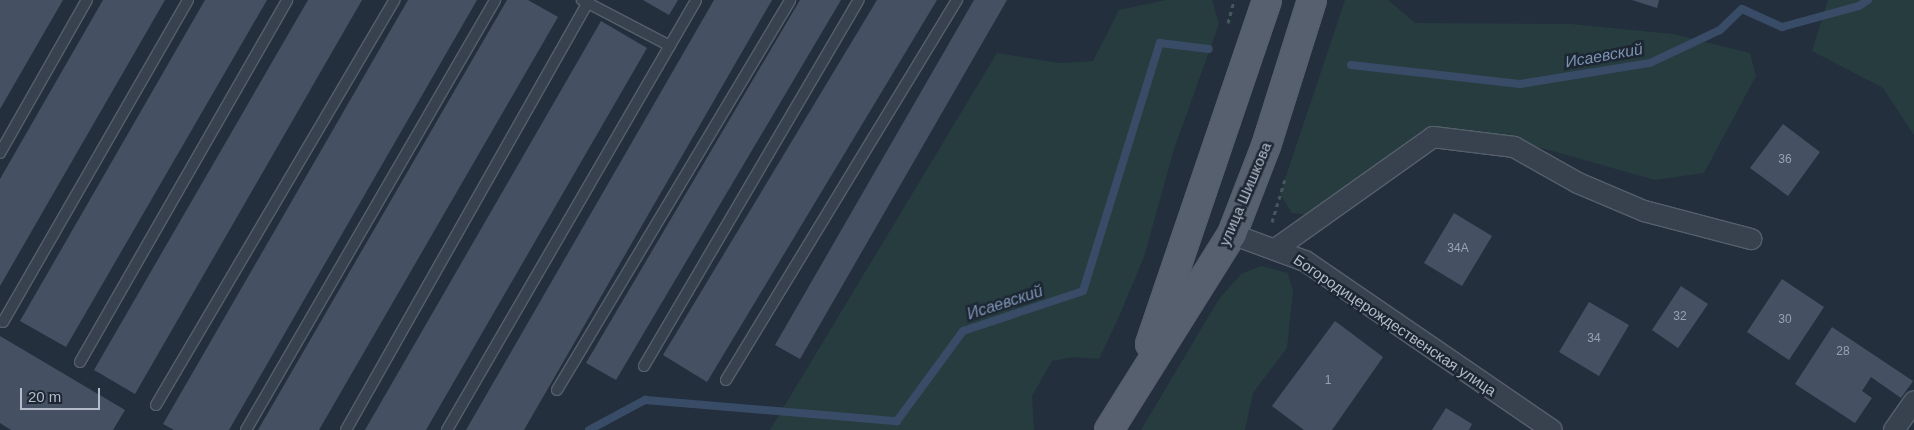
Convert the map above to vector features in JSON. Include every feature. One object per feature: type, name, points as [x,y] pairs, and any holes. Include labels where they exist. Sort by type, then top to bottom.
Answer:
[{"type":"main road","name":"улица Шишкова","points":[[1130,400],[1267,0]]},
{"type":"main road","name":"улица Шишкова","points":[[1108,430],[1130,400],[1232,234],[1266,146],[1312,0]]},
{"type":"street","points":[[1277,248],[1433,138],[1514,147],[1578,184],[1644,211],[1750,239]]},
{"type":"street","name":"Богородицерождественская улица","points":[[1232,234],[1277,248],[1305,262],[1552,430]]},
{"type":"street","points":[[1894,430],[1914,401]]},
{"type":"lane","points":[[0,153],[88,0]]},
{"type":"lane","points":[[4,322],[188,0]]},
{"type":"lane","points":[[80,362],[287,0]]},
{"type":"lane","points":[[156,405],[395,0]]},
{"type":"lane","points":[[246,430],[495,0]]},
{"type":"lane","points":[[447,430],[696,0]]},
{"type":"lane","points":[[557,390],[790,0]]},
{"type":"lane","points":[[644,366],[859,0]]},
{"type":"lane","points":[[726,380],[957,0]]},
{"type":"lane","points":[[346,430],[585,1],[670,46]]},
{"type":"green space","points":[[1166,0],[1212,0],[1219,24],[1174,149],[1144,257],[1117,321],[1099,359],[1074,357],[1052,361],[1032,396],[1034,430],[770,430],[997,53],[1059,63],[1093,61],[1119,10]]},
{"type":"green space","points":[[1345,0],[1388,0],[1415,23],[1571,24],[1673,34],[1750,53],[1756,76],[1704,173],[1655,180],[1489,133],[1457,130],[1311,215],[1292,213],[1280,194]]},
{"type":"green space","points":[[1828,0],[1914,0],[1914,135],[1883,88],[1812,51]]},
{"type":"green space","points":[[1261,266],[1288,273],[1293,291],[1287,348],[1253,393],[1245,430],[1141,430],[1219,299],[1241,274]]},
{"type":"building","points":[[0,0],[63,0],[0,109]]},
{"type":"building","points":[[103,0],[165,0],[0,286],[0,179]]},
{"type":"building","points":[[205,0],[267,0],[66,347],[20,321]]},
{"type":"building","points":[[308,0],[362,0],[135,394],[94,370]]},
{"type":"building","points":[[408,0],[477,0],[229,430],[174,430],[163,424]]},
{"type":"building","points":[[507,0],[528,0],[558,17],[319,430],[258,430]]},
{"type":"building","points":[[643,0],[678,0],[669,15]]},
{"type":"building","points":[[714,0],[772,0],[524,430],[466,430]]},
{"type":"building","points":[[800,0],[841,0],[616,380],[586,363]]},
{"type":"building","points":[[877,0],[937,0],[707,382],[663,355]]},
{"type":"building","points":[[974,0],[1007,0],[800,359],[775,345]]},
{"type":"building","points":[[1632,0],[1659,0],[1657,8]]},
{"type":"building","points":[[601,21],[647,48],[426,430],[365,430]]},
{"type":"building","points":[[1783,124],[1820,152],[1788,196],[1750,168]]},
{"type":"building","points":[[1454,213],[1492,236],[1462,286],[1424,263]]},
{"type":"building","points":[[1782,279],[1824,307],[1789,360],[1747,332]]},
{"type":"building","points":[[1681,286],[1708,304],[1678,348],[1652,330]]},
{"type":"building","points":[[1589,302],[1629,325],[1599,376],[1559,352]]},
{"type":"building","points":[[1335,321],[1383,357],[1332,430],[1304,430],[1272,406]]},
{"type":"building","points":[[1832,327],[1913,381],[1901,398],[1871,377],[1862,391],[1872,398],[1855,423],[1795,384]]},
{"type":"building","points":[[0,336],[125,410],[113,430],[11,430],[0,423]]},
{"type":"building","points":[[1446,408],[1472,424],[1469,430],[1432,430]]},
{"type":"waterway","name":"Исаевский","points":[[1351,65],[1520,84],[1650,63],[1720,30],[1742,9],[1782,27],[1859,6],[1868,0]]},
{"type":"waterway","name":"Исаевский","points":[[589,430],[645,400],[897,421],[963,331],[1083,291],[1160,43],[1209,49]]}]
